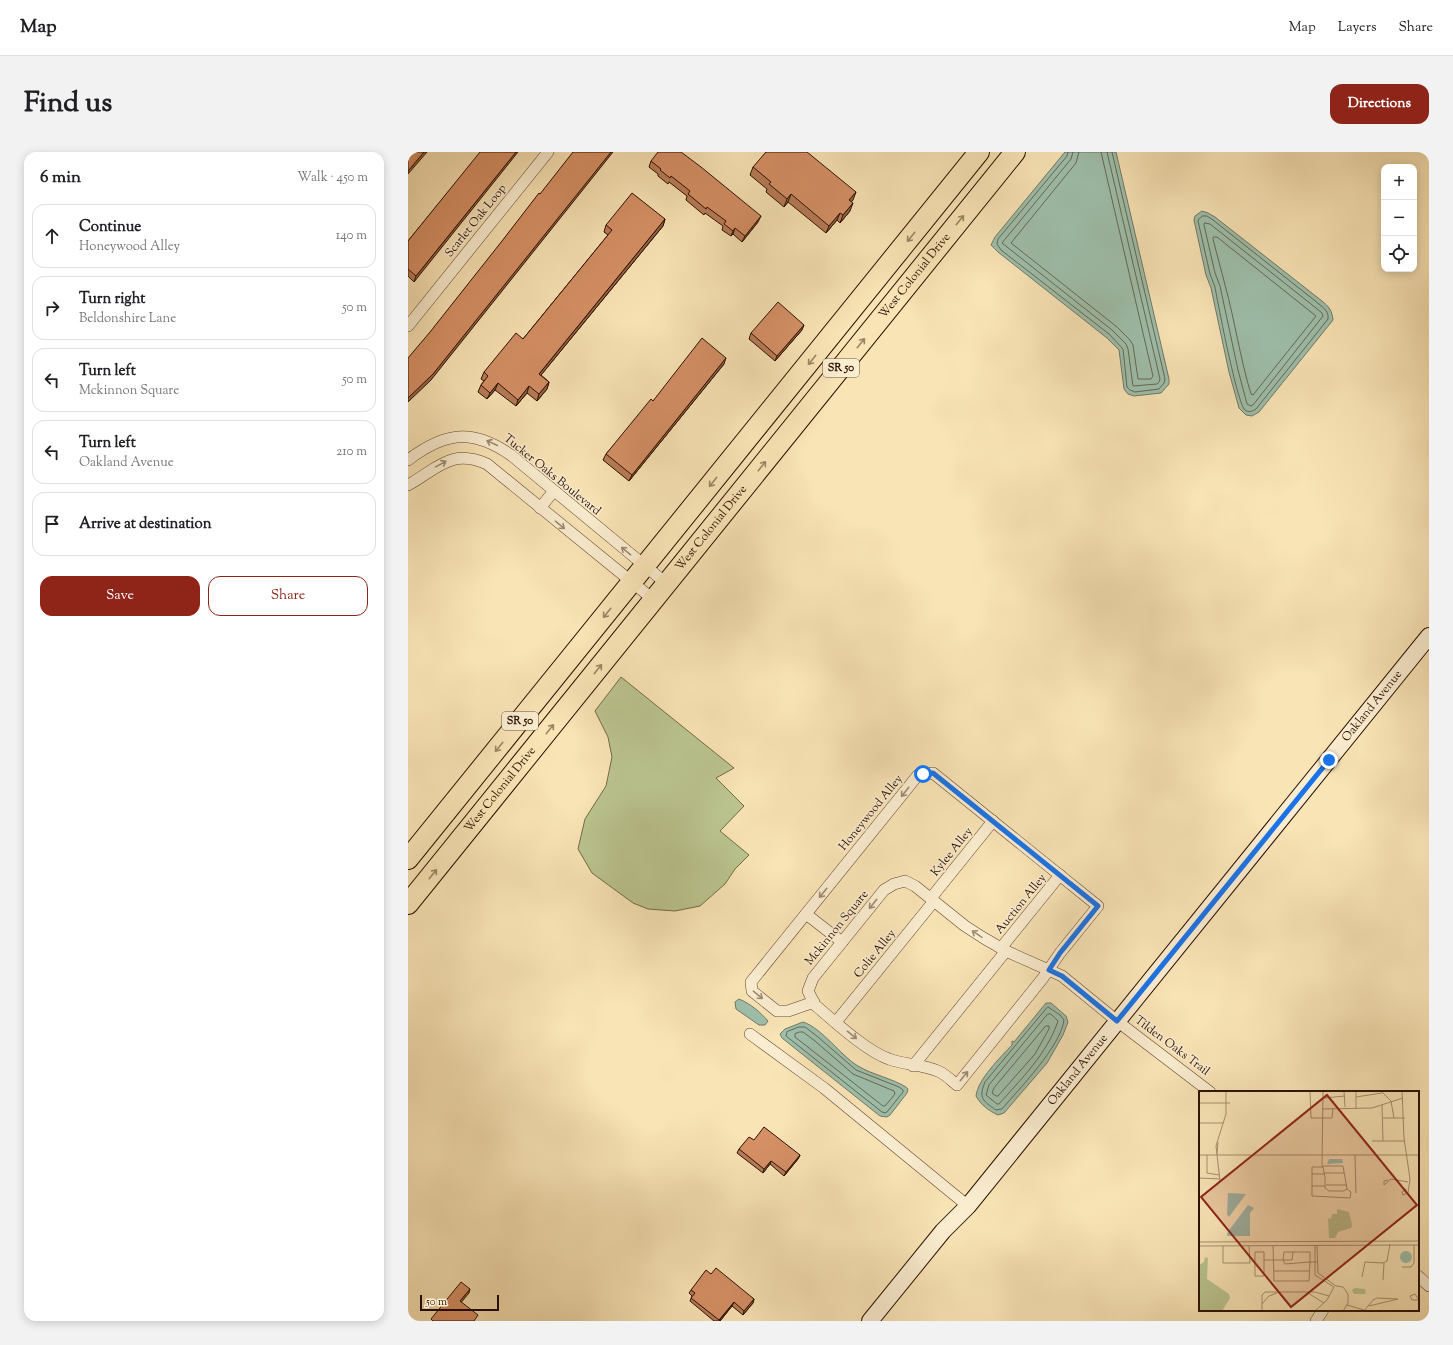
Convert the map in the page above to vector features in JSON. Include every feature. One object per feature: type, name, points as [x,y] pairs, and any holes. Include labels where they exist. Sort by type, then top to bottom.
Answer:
[{"type":"highway","name":"SR 50","points":[[408,859],[979,152]]},
{"type":"highway","name":"West Colonial Drive","points":[[408,904],[1015,152]]},
{"type":"street","name":"Scarlet Oak Loop","points":[[408,326],[546,153]]},
{"type":"street","name":"Scarlet Oak Loop","points":[[408,316],[427,303]]},
{"type":"street","name":"Tucker Oaks Boulevard","points":[[408,460],[435,442],[463,436],[486,441],[502,449],[667,584]]},
{"type":"street","points":[[408,485],[440,463],[449,459],[477,459],[487,464],[654,600]]},
{"type":"street","points":[[540,508],[553,492]]},
{"type":"street","name":"Oakland Avenue","points":[[870,1321],[944,1231],[968,1206],[1429,636]]},
{"type":"street","name":"Honeywood Alley","points":[[814,1002],[788,1011],[777,1011],[752,991],[751,982],[918,775],[933,773],[1098,906],[1060,953],[1049,970]]},
{"type":"street","name":"Kylee Alley","points":[[933,900],[993,821]]},
{"type":"street","name":"Auction Alley","points":[[913,1066],[1060,875]]},
{"type":"street","name":"Mckinnon Square","points":[[814,1002],[808,991],[813,978],[884,890],[894,884],[905,881],[915,886],[965,926],[1004,949],[1062,976],[1117,1021]]},
{"type":"street","name":"Colie Alley","points":[[836,1022],[933,900]]},
{"type":"street","points":[[806,914],[842,942]]},
{"type":"street","points":[[814,1002],[815,1005],[867,1047],[888,1059],[940,1072],[957,1085],[1049,970]]},
{"type":"street","name":"Tilden Oaks Trail","points":[[1117,1021],[1209,1091]]},
{"type":"street","points":[[750,1034],[824,1088],[968,1206]]},
{"type":"street","name":"Oakland Avenue","points":[[884,1321],[951,1238],[968,1206]]},
{"type":"street","points":[[1419,1277],[1429,1286]]},
{"type":"street","points":[[1316,1321],[1322,1311]]},
{"type":"green space","points":[[621,677],[734,768],[716,778],[744,806],[720,831],[749,855],[735,869],[725,884],[700,906],[675,911],[648,909],[633,903],[592,873],[578,849],[585,819],[606,786],[612,757],[608,737],[595,711]]},
{"type":"water","points":[[1065,152],[1116,152],[1169,379],[1169,384],[1161,393],[1134,396],[1128,394],[1124,389],[1119,350],[1107,338],[991,245],[995,237]]},
{"type":"water","points":[[1202,211],[1215,217],[1322,301],[1332,314],[1333,320],[1259,412],[1252,416],[1246,415],[1239,408],[1229,372],[1211,288],[1206,275],[1194,220],[1195,216]]},
{"type":"water","points":[[739,999],[762,1014],[768,1021],[765,1025],[759,1025],[736,1009],[735,1002]]},
{"type":"water","points":[[1046,1003],[1051,1003],[1066,1016],[1068,1022],[1063,1035],[1047,1063],[1004,1113],[998,1115],[988,1110],[980,1102],[976,1096],[978,1089],[990,1069],[1012,1045],[1012,1041],[1014,1042]]},
{"type":"water","points":[[803,1022],[817,1030],[858,1066],[894,1081],[908,1089],[907,1093],[890,1115],[887,1117],[880,1116],[782,1038],[780,1034],[785,1029]]},
{"type":"building","points":[[408,152],[424,152],[408,171]]},
{"type":"building","points":[[480,152],[516,152],[416,276],[408,269],[408,241]]},
{"type":"building","points":[[573,152],[611,152],[433,374],[408,398],[408,358]]},
{"type":"building","points":[[658,152],[681,152],[761,216],[745,236],[735,228],[733,231],[724,224],[726,221],[707,207],[706,209],[688,194],[690,191],[671,176],[670,178],[651,161]]},
{"type":"building","points":[[766,152],[807,152],[856,192],[849,200],[853,203],[843,215],[840,213],[829,226],[791,194],[787,199],[769,184],[771,182],[753,167]]},
{"type":"building","points":[[632,193],[665,219],[539,374],[549,382],[539,394],[529,386],[518,400],[498,383],[490,393],[481,385],[488,376],[484,372],[516,333],[523,339],[612,230],[606,225]]},
{"type":"building","points":[[778,302],[804,325],[777,356],[751,333]]},
{"type":"building","points":[[702,338],[726,358],[632,475],[606,454],[651,399],[653,401]]},
{"type":"building","points":[[764,1127],[800,1155],[786,1172],[771,1161],[764,1169],[739,1149],[749,1137],[754,1140]]},
{"type":"building","points":[[716,1268],[754,1299],[744,1311],[734,1302],[719,1320],[691,1298],[695,1293],[691,1290],[706,1270],[711,1274]]},
{"type":"building","points":[[461,1282],[470,1289],[460,1301],[478,1315],[474,1321],[433,1321],[431,1319]]},
{"type":"route","points":[[923,774],[933,773],[1098,906],[1060,953],[1049,970],[1062,976],[1117,1021],[1329,760]]}]
